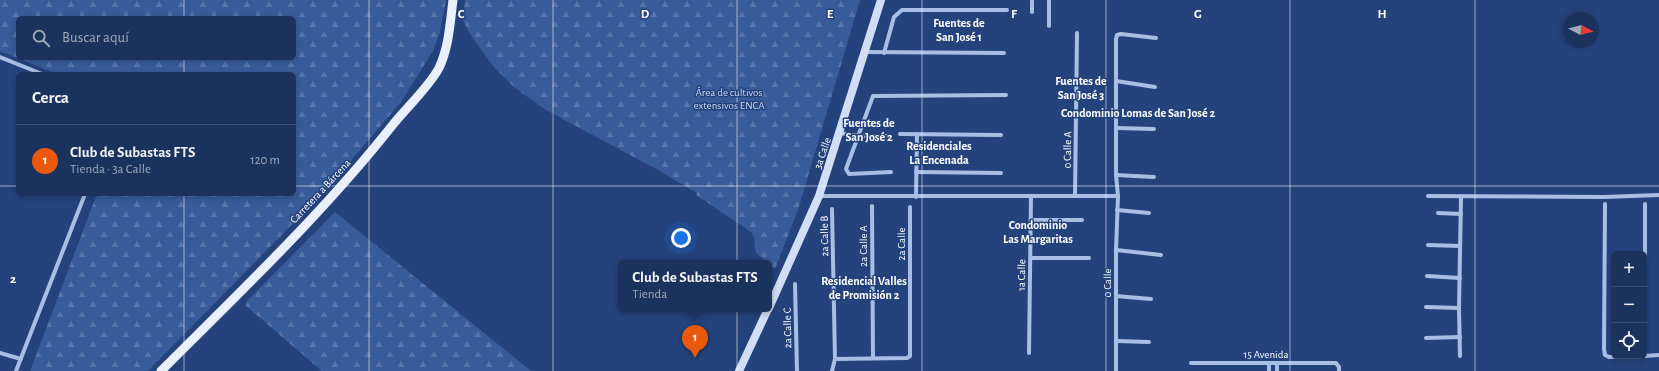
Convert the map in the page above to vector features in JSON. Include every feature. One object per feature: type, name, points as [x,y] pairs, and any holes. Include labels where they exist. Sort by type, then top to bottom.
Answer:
[{"type":"main road","name":"Carretera a Bárcena","points":[[161,371],[234,299],[328,201],[363,162],[429,82],[439,67],[445,52],[450,29],[453,0]]},
{"type":"main road","name":"3a Calle","points":[[772,301],[819,196],[881,0]]},
{"type":"main road","name":"3a Calle","points":[[739,371],[767,312]]},
{"type":"street","points":[[1032,0],[1032,12]]},
{"type":"street","points":[[1049,0],[1049,26]]},
{"type":"street","points":[[884,53],[894,17],[902,10],[1007,10]]},
{"type":"street","name":"0 Calle A","points":[[1075,196],[1077,33]]},
{"type":"street","name":"0 Calle","points":[[1116,371],[1116,250],[1118,196],[1116,175],[1116,39],[1117,35],[1121,34],[1156,38]]},
{"type":"street","points":[[865,52],[1004,53]]},
{"type":"street","points":[[0,57],[37,72]]},
{"type":"street","points":[[1116,81],[1156,87]]},
{"type":"street","points":[[891,172],[849,174],[846,169],[873,96],[1006,95]]},
{"type":"street","points":[[1117,128],[1154,130]]},
{"type":"street","points":[[840,133],[859,136],[890,136]]},
{"type":"street","points":[[900,134],[1001,135]]},
{"type":"street","points":[[916,196],[917,134]]},
{"type":"street","points":[[916,172],[1001,173]]},
{"type":"street","points":[[1116,175],[1154,177]]},
{"type":"street","points":[[1428,196],[1604,197],[1659,195]]},
{"type":"street","points":[[16,371],[84,196]]},
{"type":"street","points":[[819,196],[1118,196]]},
{"type":"street","name":"1a Calle","points":[[1029,353],[1031,197]]},
{"type":"street","points":[[1460,356],[1459,308],[1461,197]]},
{"type":"street","points":[[1605,204],[1604,349],[1605,355],[1611,357]]},
{"type":"street","points":[[1644,204],[1644,323]]},
{"type":"street","name":"2a Calle A","points":[[872,206],[873,358]]},
{"type":"street","name":"2a Calle","points":[[873,358],[907,358],[910,353],[910,207]]},
{"type":"street","name":"2a Calle B","points":[[832,209],[835,359],[832,371]]},
{"type":"street","points":[[1117,210],[1150,213]]},
{"type":"street","points":[[1438,213],[1461,214]]},
{"type":"street","points":[[1031,220],[1082,220]]},
{"type":"street","points":[[1428,245],[1460,246]]},
{"type":"street","points":[[1116,250],[1161,255]]},
{"type":"street","points":[[1031,258],[1089,258]]},
{"type":"street","points":[[1427,276],[1460,278]]},
{"type":"street","name":"2a Calle C","points":[[795,284],[797,371]]},
{"type":"street","points":[[1116,296],[1151,299]]},
{"type":"street","points":[[1426,307],[1459,308]]},
{"type":"street","points":[[1426,338],[1460,337]]},
{"type":"street","points":[[1116,341],[1149,342]]},
{"type":"street","points":[[0,353],[21,359]]},
{"type":"street","points":[[1647,356],[1659,356]]},
{"type":"street","points":[[835,359],[873,358]]},
{"type":"street","name":"15 Avenida","points":[[1191,363],[1333,362],[1336,363],[1339,369]]},
{"type":"street","points":[[1269,363],[1269,371]]},
{"type":"street","points":[[1277,363],[1277,371]]},
{"type":"green space","points":[[0,0],[446,0],[440,32],[433,51],[401,102],[325,191],[148,371],[30,371],[96,196],[296,196],[296,72],[52,72],[22,60],[296,60],[296,16],[16,16],[16,57],[0,51]]},
{"type":"green space","name":"Área de cultivos extensivos ENCA","points":[[465,0],[860,0],[798,210],[775,269],[772,266],[772,260],[764,260],[757,254],[754,238],[751,232],[696,195],[697,193],[658,170],[546,110],[515,88],[493,66],[470,34],[463,20]]},
{"type":"green space","points":[[335,212],[531,371],[322,371],[246,306],[247,301]]},
{"type":"place","name":"Club de Subastas FTS","points":[[695,358]]},
{"type":"district","name":"Fuentes de San José 1","points":[[959,30]]},
{"type":"district","name":"Fuentes de San José 3","points":[[1081,88]]},
{"type":"district","name":"Condominio Lomas de San José 2","points":[[1138,113]]},
{"type":"district","name":"Fuentes de San José 2","points":[[869,130]]},
{"type":"district","name":"Residenciales La Encenada","points":[[939,153]]},
{"type":"district","name":"Condominio Las Margaritas","points":[[1038,232]]},
{"type":"district","name":"Residencial Valles de Promisión 2","points":[[864,288]]}]
